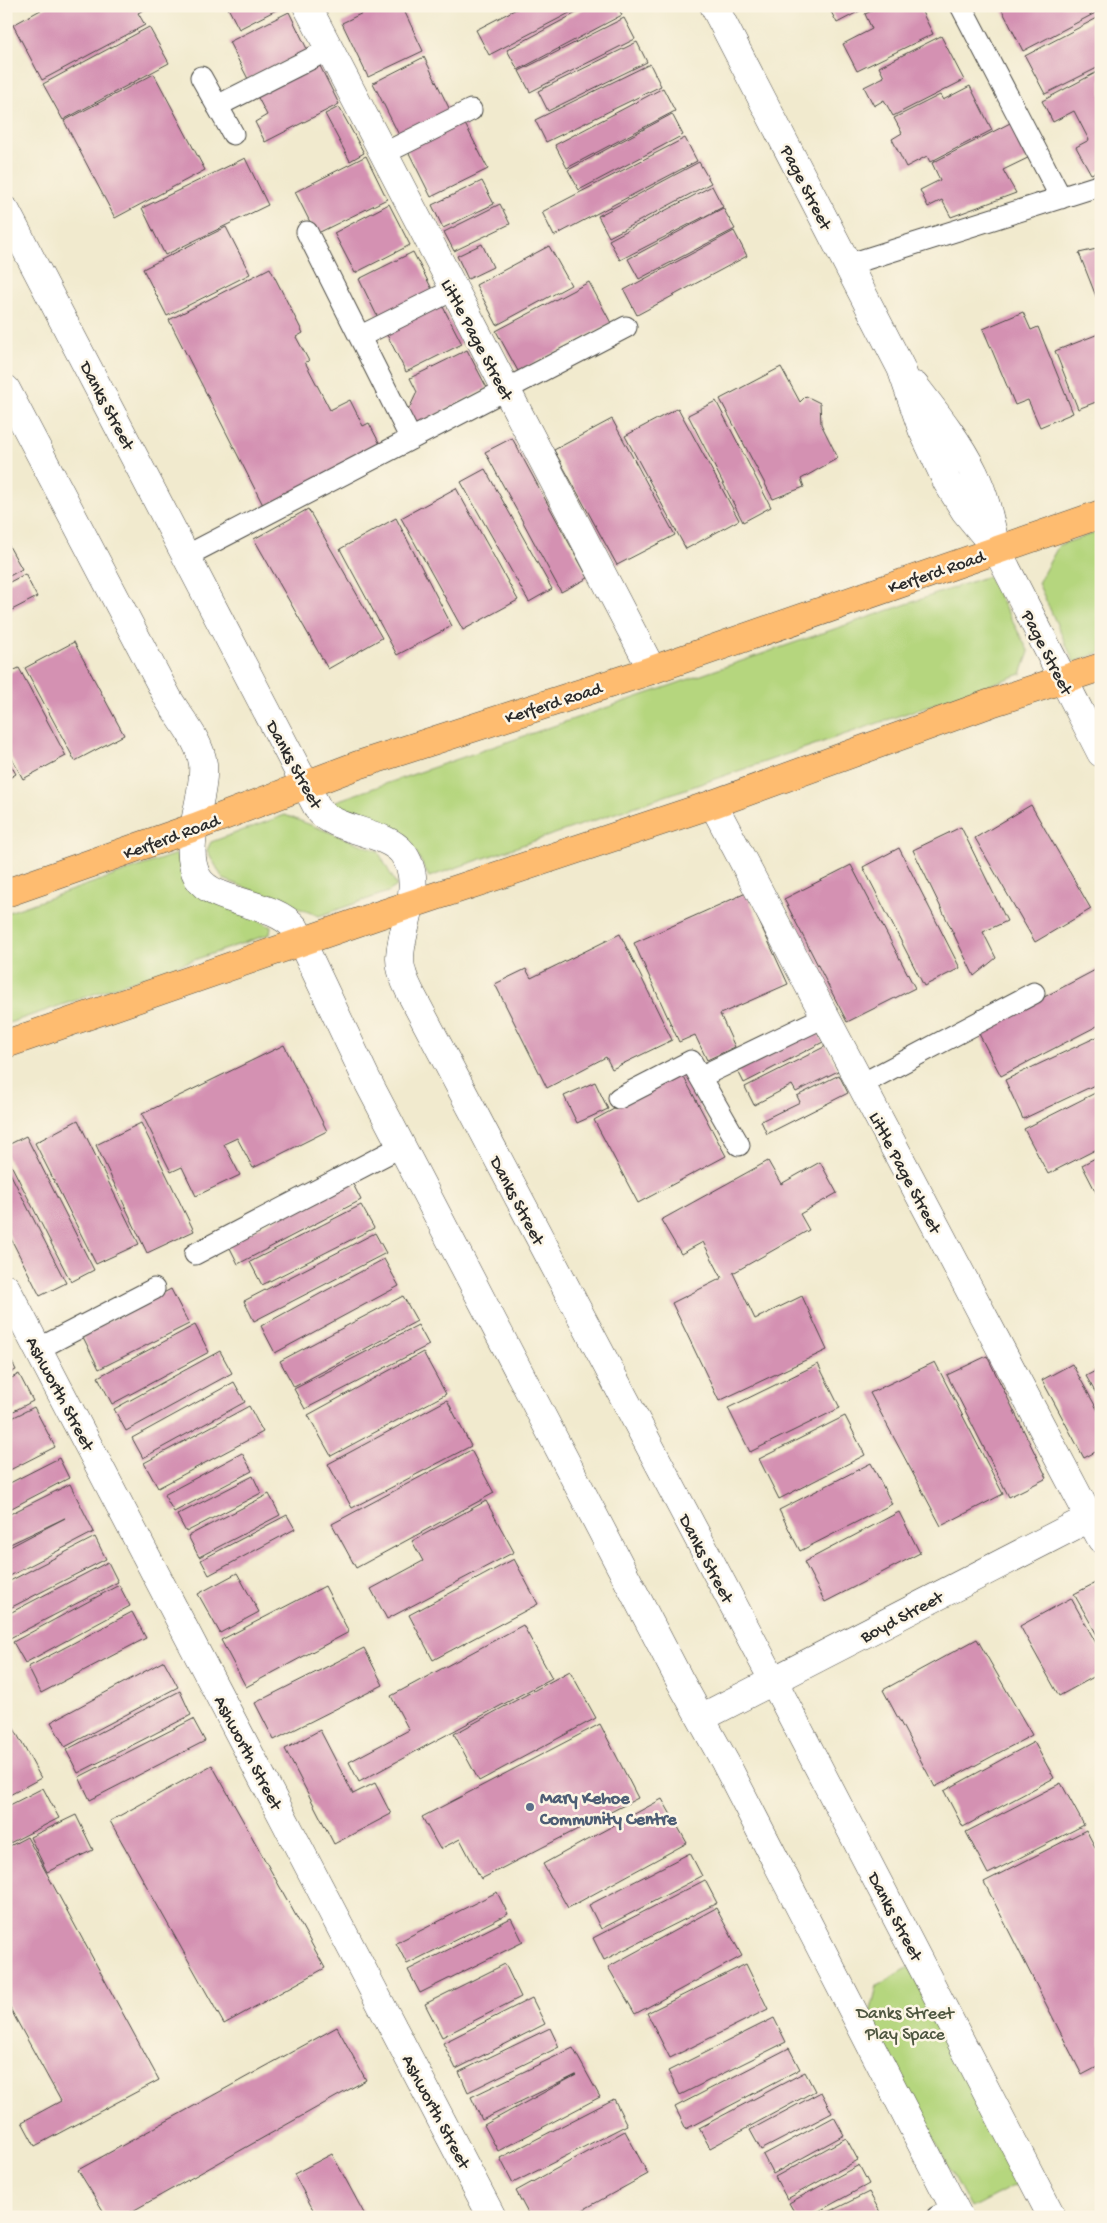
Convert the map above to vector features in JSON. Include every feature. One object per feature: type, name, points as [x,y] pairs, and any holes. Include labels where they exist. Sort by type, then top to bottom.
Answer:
[{"type":"main road","name":"Kerferd Road","points":[[6,892],[196,827],[358,765],[652,670],[1101,514]]},
{"type":"main road","points":[[6,1044],[713,804],[991,704],[1101,667]]},
{"type":"street","name":"Little Page Street","points":[[307,6],[652,670]]},
{"type":"street","name":"Page Street","points":[[714,6],[901,368],[938,416],[974,472],[986,505],[997,550],[1101,753]]},
{"type":"street","name":"Danks Street","points":[[6,211],[305,786],[324,816],[400,850],[412,878],[411,906],[400,947],[400,961],[410,992],[773,1680],[1052,2217]]},
{"type":"street","points":[[6,389],[169,700],[197,744],[203,766],[191,858],[193,867],[201,882],[214,891],[285,919],[295,928],[366,1078],[701,1718],[950,2214]]},
{"type":"street","name":"Little Page Street","points":[[713,804],[860,1085],[1097,1523]]},
{"type":"street","name":"Ashworth Street","points":[[6,1288],[492,2217]]},
{"type":"street","name":"Boyd Street","points":[[701,1718],[773,1680],[1097,1523]]},
{"type":"lane","points":[[961,6],[1061,198]]},
{"type":"lane","points":[[217,106],[330,49]]},
{"type":"lane","points":[[201,76],[233,134]]},
{"type":"lane","points":[[383,154],[471,110]]},
{"type":"lane","points":[[847,265],[1101,184]]},
{"type":"lane","points":[[307,232],[411,439]]},
{"type":"lane","points":[[360,336],[453,290]]},
{"type":"lane","points":[[186,556],[505,389],[626,328]]},
{"type":"lane","points":[[860,1085],[1034,993]]},
{"type":"lane","points":[[700,1078],[824,1017]]},
{"type":"lane","points":[[619,1098],[691,1061],[739,1145]]},
{"type":"lane","points":[[195,1254],[402,1146]]},
{"type":"lane","points":[[38,1349],[154,1289]]},
{"type":"green space","points":[[1101,531],[1101,652],[1074,662],[1038,583],[1059,545]]},
{"type":"green space","points":[[988,576],[1029,652],[1021,674],[429,877],[416,852],[394,830],[334,805],[336,801]]},
{"type":"green space","points":[[285,815],[378,851],[397,886],[388,892],[319,916],[223,879],[207,850],[211,842]]},
{"type":"green space","points":[[176,854],[186,881],[271,927],[270,934],[6,1024],[6,913]]},
{"type":"green space","name":"Danks Street Play Space","points":[[909,1967],[1021,2182],[971,2208],[869,2018],[877,1986]]},
{"type":"building","points":[[48,6],[150,6],[138,13],[145,25],[42,80],[13,25]]},
{"type":"building","points":[[227,6],[284,6],[239,29]]},
{"type":"building","points":[[377,6],[402,6],[423,51],[368,77],[342,23]]},
{"type":"building","points":[[522,6],[583,6],[489,55],[476,30]]},
{"type":"building","points":[[589,6],[617,6],[622,15],[518,70],[507,50]]},
{"type":"building","points":[[828,6],[869,6],[837,23]]},
{"type":"building","points":[[882,6],[919,6],[933,34],[857,71],[843,44],[872,29],[865,14]]},
{"type":"building","points":[[1005,6],[1099,6],[1101,10],[1023,51],[1001,8]]},
{"type":"building","points":[[289,12],[308,51],[248,79],[229,42]]},
{"type":"building","points":[[1101,16],[1101,66],[1045,94],[1025,56]]},
{"type":"building","points":[[624,18],[635,39],[530,92],[519,71]]},
{"type":"building","points":[[149,27],[169,63],[63,120],[43,84]]},
{"type":"building","points":[[941,36],[964,80],[893,116],[884,100],[874,106],[864,87],[884,77],[879,67]]},
{"type":"building","points":[[637,42],[647,62],[548,111],[538,91]]},
{"type":"building","points":[[424,57],[450,110],[399,135],[373,83]]},
{"type":"building","points":[[318,62],[339,104],[265,142],[255,122],[267,115],[256,94]]},
{"type":"building","points":[[650,64],[661,86],[546,142],[535,120]]},
{"type":"building","points":[[1101,70],[1101,170],[1091,174],[1076,147],[1089,140],[1074,111],[1053,122],[1042,101]]},
{"type":"building","points":[[154,74],[205,170],[115,218],[64,121]]},
{"type":"building","points":[[970,86],[992,130],[930,162],[927,156],[906,167],[892,139],[902,133],[894,118],[940,95],[943,100]]},
{"type":"building","points":[[663,88],[675,111],[567,168],[555,145]]},
{"type":"building","points":[[339,107],[364,153],[350,161],[325,114]]},
{"type":"building","points":[[672,114],[683,135],[579,190],[568,170]]},
{"type":"building","points":[[463,120],[488,169],[431,197],[407,149]]},
{"type":"building","points":[[1016,120],[1034,155],[1003,170],[1016,193],[951,217],[942,200],[928,207],[920,190],[940,180],[932,163]]},
{"type":"building","points":[[685,138],[697,161],[554,236],[542,212]]},
{"type":"building","points":[[366,156],[387,199],[316,234],[295,192]]},
{"type":"building","points":[[245,158],[268,205],[165,255],[142,208]]},
{"type":"building","points":[[699,162],[711,183],[609,237],[598,216]]},
{"type":"building","points":[[482,181],[494,204],[443,228],[432,205]]},
{"type":"building","points":[[712,186],[723,207],[620,260],[609,240]]},
{"type":"building","points":[[389,204],[410,245],[355,273],[334,233]]},
{"type":"building","points":[[500,204],[510,224],[454,251],[444,232]]},
{"type":"building","points":[[723,208],[735,229],[639,279],[628,259]]},
{"type":"building","points":[[226,227],[250,274],[167,316],[143,269]]},
{"type":"building","points":[[734,231],[747,256],[637,315],[624,290]]},
{"type":"building","points":[[482,244],[493,267],[468,279],[457,256]]},
{"type":"building","points":[[549,246],[571,285],[497,325],[476,285]]},
{"type":"building","points":[[1101,248],[1101,309],[1079,253]]},
{"type":"building","points":[[413,252],[434,293],[379,320],[359,279]]},
{"type":"building","points":[[270,268],[303,333],[296,337],[309,361],[305,362],[330,410],[350,400],[363,426],[369,423],[382,448],[264,507],[169,320]]},
{"type":"building","points":[[589,282],[611,323],[518,371],[496,331]]},
{"type":"building","points":[[441,303],[462,344],[406,372],[385,331]]},
{"type":"building","points":[[1023,312],[1031,330],[1038,327],[1073,413],[1040,427],[1028,400],[1015,405],[983,329]]},
{"type":"building","points":[[1101,333],[1101,400],[1078,409],[1055,351]]},
{"type":"building","points":[[467,350],[487,388],[414,426],[407,413],[417,392],[410,378]]},
{"type":"building","points":[[781,367],[800,402],[806,396],[820,403],[821,424],[838,458],[801,479],[804,487],[773,499],[720,399]]},
{"type":"building","points":[[716,401],[771,507],[743,522],[688,415]]},
{"type":"building","points":[[678,408],[739,520],[686,549],[625,436]]},
{"type":"building","points":[[612,419],[675,535],[617,565],[554,450]]},
{"type":"building","points":[[512,438],[588,578],[561,592],[485,452]]},
{"type":"building","points":[[485,469],[552,589],[529,602],[461,482]]},
{"type":"building","points":[[456,488],[518,600],[463,630],[401,518]]},
{"type":"building","points":[[308,509],[382,638],[328,669],[254,539]]},
{"type":"building","points":[[396,518],[452,626],[397,655],[340,549]]},
{"type":"building","points":[[9,546],[22,569],[6,578],[6,548]]},
{"type":"building","points":[[25,574],[37,597],[6,613],[6,584]]},
{"type":"building","points":[[74,642],[124,735],[75,761],[25,668]]},
{"type":"building","points":[[19,668],[66,756],[23,779],[6,748],[6,674]]},
{"type":"building","points":[[6,757],[16,774],[6,780]]},
{"type":"building","points":[[1031,805],[1091,909],[1035,942],[975,838]]},
{"type":"building","points":[[961,827],[1007,921],[983,932],[996,958],[974,976],[913,850]]},
{"type":"building","points":[[899,848],[960,968],[924,986],[863,867]]},
{"type":"building","points":[[851,865],[915,988],[847,1022],[784,899]]},
{"type":"building","points":[[746,893],[788,984],[720,1014],[735,1047],[707,1060],[695,1035],[679,1042],[634,943]]},
{"type":"building","points":[[620,934],[672,1040],[612,1069],[606,1057],[547,1088],[495,984],[526,969],[531,978]]},
{"type":"building","points":[[1101,967],[1101,1024],[1001,1076],[978,1032]]},
{"type":"building","points":[[812,1023],[823,1042],[744,1083],[738,1071],[773,1053]]},
{"type":"building","points":[[1101,1035],[1101,1082],[1023,1119],[1005,1080]]},
{"type":"building","points":[[284,1045],[327,1131],[253,1168],[237,1138],[224,1144],[240,1175],[196,1196],[182,1167],[171,1172],[142,1114]]},
{"type":"building","points":[[826,1046],[838,1071],[796,1092],[792,1085],[754,1105],[745,1087]]},
{"type":"building","points":[[681,1072],[726,1156],[638,1203],[594,1120]]},
{"type":"building","points":[[839,1075],[848,1093],[767,1134],[761,1121],[800,1102],[797,1096]]},
{"type":"building","points":[[595,1082],[608,1109],[577,1123],[564,1096]]},
{"type":"building","points":[[1101,1090],[1101,1147],[1048,1174],[1024,1129]]},
{"type":"building","points":[[78,1120],[139,1244],[96,1264],[35,1143]]},
{"type":"building","points":[[141,1123],[194,1231],[147,1253],[96,1145]]},
{"type":"building","points":[[26,1136],[94,1270],[71,1282],[6,1155],[6,1146]]},
{"type":"building","points":[[1101,1155],[1101,1202],[1082,1165]]},
{"type":"building","points":[[768,1161],[781,1184],[820,1162],[837,1193],[800,1214],[809,1230],[733,1273],[755,1319],[802,1296],[827,1350],[719,1401],[672,1303],[722,1278],[703,1242],[681,1254],[661,1220]]},
{"type":"building","points":[[6,1165],[66,1283],[40,1296],[6,1229]]},
{"type":"building","points":[[351,1180],[361,1200],[238,1264],[228,1244]]},
{"type":"building","points":[[361,1205],[374,1228],[262,1285],[250,1262]]},
{"type":"building","points":[[375,1233],[386,1253],[254,1321],[244,1301]]},
{"type":"building","points":[[384,1259],[399,1286],[275,1353],[261,1326]]},
{"type":"building","points":[[171,1289],[189,1324],[99,1369],[82,1335]]},
{"type":"building","points":[[403,1296],[417,1321],[294,1387],[280,1361]]},
{"type":"building","points":[[195,1325],[209,1352],[112,1404],[98,1377]]},
{"type":"building","points":[[418,1325],[429,1345],[305,1409],[294,1389]]},
{"type":"building","points":[[6,1350],[16,1370],[6,1375]]},
{"type":"building","points":[[220,1351],[232,1373],[126,1431],[114,1409]]},
{"type":"building","points":[[423,1352],[446,1394],[331,1456],[308,1415]]},
{"type":"building","points":[[987,1356],[1047,1478],[1009,1497],[947,1375]]},
{"type":"building","points":[[935,1362],[1003,1494],[941,1526],[870,1393]]},
{"type":"building","points":[[818,1364],[840,1408],[750,1452],[728,1408]]},
{"type":"building","points":[[1072,1364],[1101,1416],[1101,1449],[1084,1458],[1042,1380]]},
{"type":"building","points":[[1101,1368],[1101,1402],[1086,1376]]},
{"type":"building","points":[[19,1374],[33,1401],[6,1415],[6,1381]]},
{"type":"building","points":[[234,1382],[245,1402],[143,1458],[132,1438]]},
{"type":"building","points":[[447,1400],[471,1446],[352,1508],[328,1464]]},
{"type":"building","points":[[249,1406],[263,1432],[158,1488],[144,1463]]},
{"type":"building","points":[[34,1407],[55,1447],[6,1472],[6,1421]]},
{"type":"building","points":[[845,1416],[865,1455],[779,1499],[759,1459]]},
{"type":"building","points":[[471,1450],[494,1493],[356,1568],[332,1524]]},
{"type":"building","points":[[242,1453],[252,1471],[174,1512],[164,1495]]},
{"type":"building","points":[[59,1458],[69,1478],[6,1511],[6,1485]]},
{"type":"building","points":[[871,1463],[892,1504],[800,1551],[779,1510]]},
{"type":"building","points":[[253,1476],[261,1493],[186,1532],[177,1515]]},
{"type":"building","points":[[70,1484],[94,1532],[6,1578],[6,1549],[65,1518],[6,1546],[6,1516]]},
{"type":"building","points":[[269,1494],[280,1515],[199,1557],[188,1536]]},
{"type":"building","points":[[486,1501],[514,1552],[387,1619],[371,1589],[423,1561],[412,1541]]},
{"type":"building","points":[[899,1512],[920,1553],[825,1602],[804,1562]]},
{"type":"building","points":[[287,1515],[295,1529],[209,1575],[201,1560]]},
{"type":"building","points":[[95,1537],[106,1559],[6,1610],[6,1583]]},
{"type":"building","points":[[514,1559],[538,1604],[433,1660],[409,1615]]},
{"type":"building","points":[[108,1562],[118,1582],[10,1638],[6,1630],[6,1615]]},
{"type":"building","points":[[237,1573],[259,1612],[220,1633],[198,1594]]},
{"type":"building","points":[[1101,1580],[1101,1642],[1074,1594]]},
{"type":"building","points":[[119,1585],[130,1606],[25,1663],[13,1642]]},
{"type":"building","points":[[325,1586],[349,1632],[246,1687],[221,1640]]},
{"type":"building","points":[[1071,1598],[1101,1652],[1101,1673],[1059,1696],[1020,1626]]},
{"type":"building","points":[[132,1612],[146,1638],[41,1693],[28,1667]]},
{"type":"building","points":[[523,1625],[552,1678],[359,1782],[349,1762],[409,1730],[391,1696]]},
{"type":"building","points":[[977,1639],[1032,1735],[935,1787],[883,1690]]},
{"type":"building","points":[[364,1648],[383,1685],[274,1740],[255,1703]]},
{"type":"building","points":[[164,1661],[178,1687],[65,1747],[51,1722]]},
{"type":"building","points":[[570,1671],[596,1718],[479,1781],[454,1734]]},
{"type":"building","points":[[180,1691],[191,1715],[78,1773],[66,1750]]},
{"type":"building","points":[[6,1714],[41,1778],[6,1797]]},
{"type":"building","points":[[193,1719],[205,1741],[90,1800],[79,1777]]},
{"type":"building","name":"Mary Kehoe Community Centre","points":[[600,1724],[638,1798],[481,1879],[460,1839],[440,1849],[422,1817]]},
{"type":"building","points":[[320,1730],[353,1794],[375,1783],[391,1814],[334,1844],[285,1749]]},
{"type":"building","points":[[1034,1742],[1054,1778],[963,1827],[944,1791]]},
{"type":"building","points":[[212,1765],[325,1968],[224,2024],[110,1821]]},
{"type":"building","points":[[1061,1783],[1084,1825],[988,1874],[966,1832]]},
{"type":"building","points":[[43,1788],[59,1818],[6,1845],[6,1807]]},
{"type":"building","points":[[662,1799],[687,1843],[568,1908],[543,1864]]},
{"type":"building","points":[[76,1815],[93,1850],[47,1872],[30,1837]]},
{"type":"building","points":[[1086,1830],[1101,1858],[1101,2065],[1082,2075],[984,1882]]},
{"type":"building","points":[[27,1837],[159,2080],[35,2146],[22,2122],[61,2101],[6,2001],[6,1848]]},
{"type":"building","points":[[690,1853],[702,1876],[601,1929],[589,1905]]},
{"type":"building","points":[[705,1880],[717,1903],[604,1960],[593,1938]]},
{"type":"building","points":[[497,1892],[508,1914],[407,1964],[396,1943]]},
{"type":"building","points":[[716,1908],[742,1956],[635,2014],[608,1967]]},
{"type":"building","points":[[511,1918],[523,1942],[420,1993],[408,1970]]},
{"type":"building","points":[[505,1964],[521,1997],[442,2037],[425,2004]]},
{"type":"building","points":[[746,1964],[768,2009],[670,2058],[647,2013]]},
{"type":"building","points":[[532,1998],[545,2024],[456,2069],[443,2043]]},
{"type":"building","points":[[774,2018],[786,2042],[680,2095],[668,2071]]},
{"type":"building","points":[[337,2027],[366,2080],[122,2217],[107,2217],[78,2170]]},
{"type":"building","points":[[550,2028],[559,2047],[468,2092],[459,2072]]},
{"type":"building","points":[[573,2048],[600,2097],[498,2151],[484,2125],[576,2075],[482,2120],[471,2097]]},
{"type":"building","points":[[789,2048],[800,2069],[686,2129],[675,2107]]},
{"type":"building","points":[[805,2072],[815,2091],[710,2148],[699,2128]]},
{"type":"building","points":[[821,2092],[832,2113],[761,2150],[750,2130]]},
{"type":"building","points":[[614,2099],[627,2125],[513,2183],[500,2158]]},
{"type":"building","points":[[834,2117],[844,2135],[773,2174],[763,2155]]},
{"type":"building","points":[[625,2131],[648,2174],[570,2217],[530,2217],[516,2191]]},
{"type":"building","points":[[846,2138],[858,2160],[787,2199],[775,2177]]},
{"type":"building","points":[[332,2154],[366,2217],[317,2217],[294,2174]]},
{"type":"building","points":[[859,2165],[869,2184],[808,2217],[797,2217],[789,2203]]},
{"type":"building","points":[[869,2192],[880,2212],[871,2217],[819,2217]]},
{"type":"place","name":"Mary Kehoe Community Centre","points":[[530,1807]]}]
